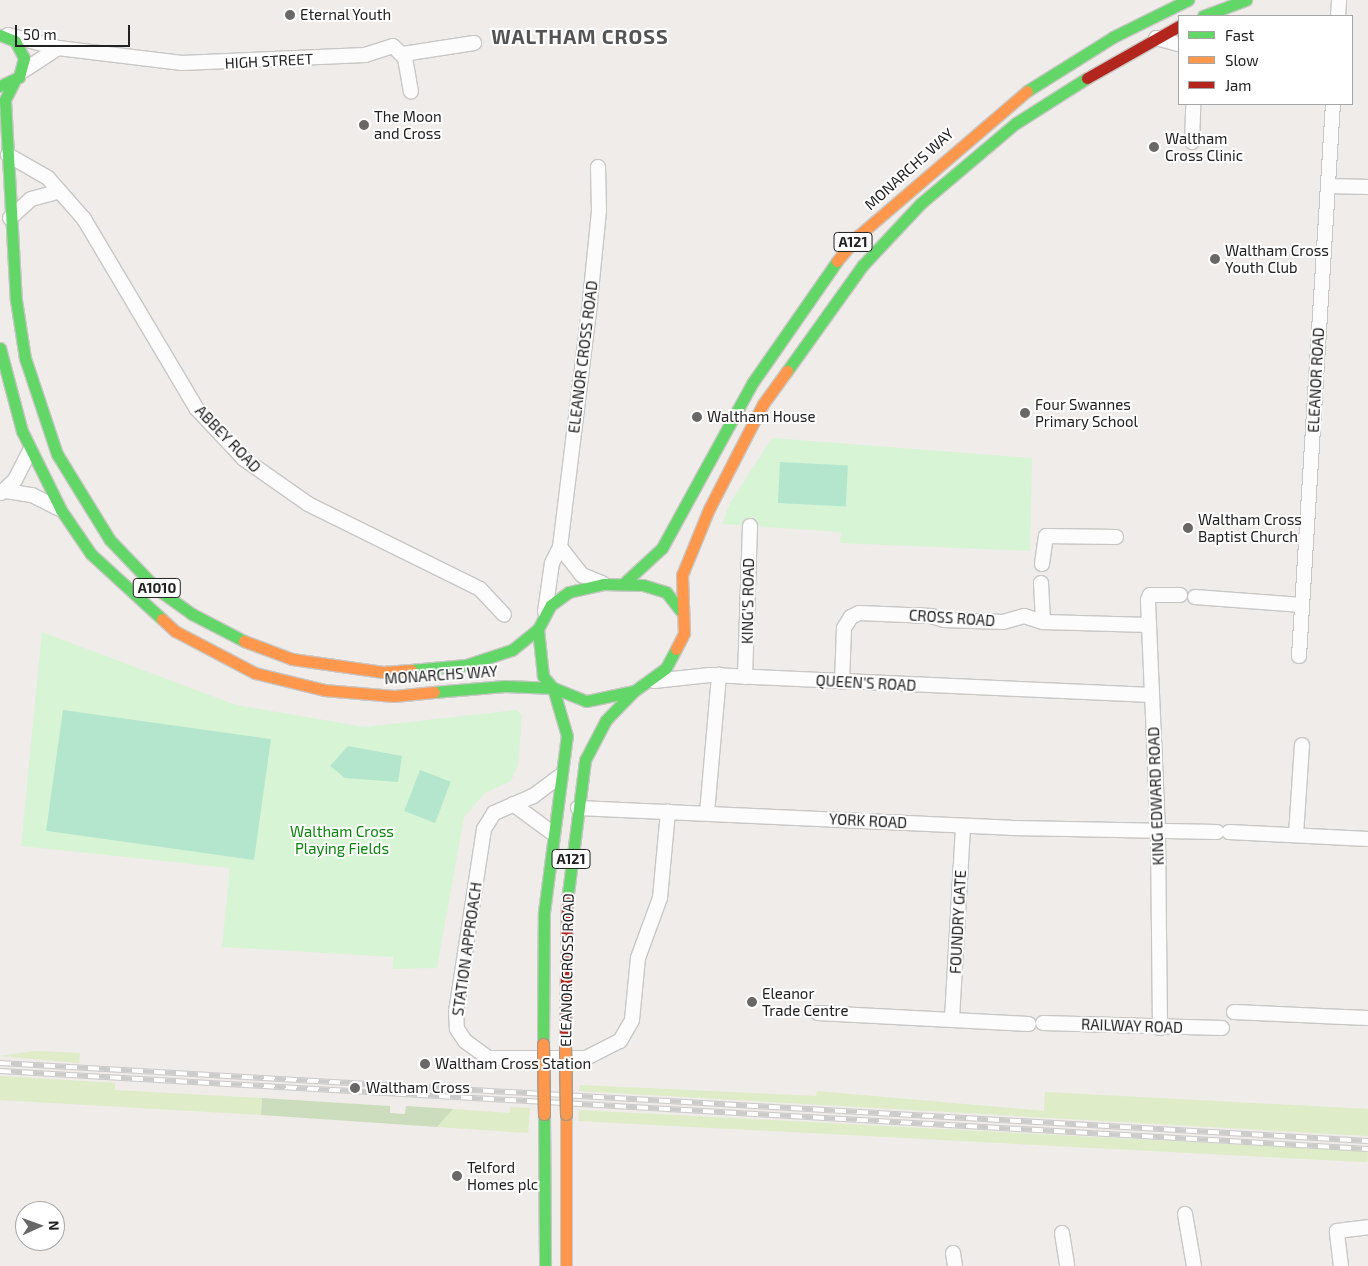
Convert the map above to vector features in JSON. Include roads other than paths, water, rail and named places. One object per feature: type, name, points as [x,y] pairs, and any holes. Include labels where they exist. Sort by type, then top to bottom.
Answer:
[{"type":"main road","name":"MONARCHS WAY","points":[[623,584],[662,548],[753,382],[825,276],[859,235],[1011,101],[1113,37],[1188,0]]},
{"type":"main road","points":[[1208,15],[1226,11],[1246,0]]},
{"type":"main road","name":"A121","points":[[681,611],[682,576],[733,460],[789,363],[863,265],[920,204],[1016,124],[1155,38],[1178,26]]},
{"type":"main road","points":[[2,35],[22,51],[23,71]]},
{"type":"main road","name":"MONARCHS WAY","points":[[23,71],[14,82],[5,100],[10,218],[25,358],[41,418],[74,488],[110,540],[157,589],[232,636],[292,659],[332,668],[383,672],[466,665],[512,650],[538,629]]},
{"type":"main road","points":[[0,86],[14,82]]},
{"type":"main road","name":"MONARCHS WAY","points":[[0,348],[9,392],[30,451],[60,510],[91,554],[143,606],[192,641],[255,673],[324,690],[394,696],[505,686],[552,688]]},
{"type":"main road","points":[[603,584],[623,584],[666,592],[681,611],[684,633],[677,651],[649,682],[634,691],[586,701],[552,688],[538,659],[538,629],[545,612],[569,592],[603,584]]},
{"type":"main road","name":"ELEANOR CROSS ROAD","points":[[545,1266],[544,912],[551,832],[567,726],[552,688]]},
{"type":"main road","name":"ELEANOR CROSS ROAD","points":[[566,1266],[565,1044],[567,902],[578,808],[585,760],[606,720],[634,691]]},
{"type":"street","points":[[1338,15],[1339,0]]},
{"type":"street","name":"HIGH STREET","points":[[2,35],[44,41],[58,48],[149,62],[209,64],[365,55],[393,46],[403,54],[474,43]]},
{"type":"street","points":[[1155,38],[1178,44]]},
{"type":"street","points":[[23,71],[58,48]]},
{"type":"street","points":[[403,54],[411,91]]},
{"type":"street","points":[[1192,142],[1193,105]]},
{"type":"street","name":"ELEANOR ROAD","points":[[1299,656],[1333,105]]},
{"type":"street","name":"ABBEY ROAD","points":[[8,155],[48,178],[57,192],[84,219],[196,408],[244,459],[308,504],[480,589],[504,615]]},
{"type":"street","name":"ELEANOR CROSS ROAD","points":[[545,612],[552,563],[560,547],[593,277],[598,167]]},
{"type":"street","points":[[1328,186],[1368,187]]},
{"type":"street","points":[[10,218],[31,199],[57,192]]},
{"type":"street","points":[[30,451],[3,492],[32,495],[60,510]]},
{"type":"street","name":"KING'S ROAD","points":[[745,676],[750,526]]},
{"type":"street","points":[[1042,564],[1046,536],[1116,537]]},
{"type":"street","points":[[560,547],[582,575],[603,584]]},
{"type":"street","points":[[1041,583],[1044,622]]},
{"type":"street","name":"KING EDWARD ROAD","points":[[1160,1028],[1158,831],[1149,625],[1150,595],[1180,595]]},
{"type":"street","points":[[1195,596],[1302,605]]},
{"type":"street","name":"CROSS ROAD","points":[[842,682],[844,628],[850,617],[859,613],[996,622],[1024,616],[1044,622],[1149,625]]},
{"type":"street","points":[[707,813],[718,675]]},
{"type":"street","name":"QUEEN'S ROAD","points":[[649,682],[718,675],[1152,695]]},
{"type":"street","points":[[1296,835],[1302,744]]},
{"type":"street","name":"STATION APPROACH","points":[[560,776],[544,790],[494,813],[484,829],[457,1028],[475,1052],[488,1058],[555,1060],[601,1054],[628,1030],[638,958],[660,898],[668,812]]},
{"type":"street","points":[[513,804],[551,832]]},
{"type":"street","name":"YORK ROAD","points":[[578,808],[963,826],[1223,832],[1368,839]]},
{"type":"street","name":"FOUNDRY GATE","points":[[952,1018],[963,826]]},
{"type":"street","points":[[1234,1012],[1368,1018]]},
{"type":"street","points":[[818,1013],[952,1018],[1029,1024]]},
{"type":"street","name":"RAILWAY ROAD","points":[[1043,1023],[1160,1028],[1222,1028]]},
{"type":"street","points":[[1185,1214],[1194,1266]]},
{"type":"street","points":[[1341,1266],[1337,1231],[1368,1227]]},
{"type":"street","points":[[1062,1233],[1067,1266]]},
{"type":"railway","points":[[0,1063],[1368,1141]]},
{"type":"railway","points":[[0,1071],[1368,1149]]},
{"type":"place","name":"Eternal Youth","points":[[290,15]]},
{"type":"place","name":"The Moon and Cross","points":[[364,125]]},
{"type":"place","name":"Waltham Cross Clinic","points":[[1154,147]]},
{"type":"place","name":"Waltham Cross Youth Club","points":[[1215,259]]},
{"type":"place","name":"Four Swannes Primary School","points":[[1025,413]]},
{"type":"place","name":"Waltham House","points":[[697,417]]},
{"type":"place","name":"Waltham Cross Baptist Church","points":[[1188,528]]},
{"type":"place","name":"Eleanor Trade Centre","points":[[752,1002]]},
{"type":"place","name":"Waltham Cross Station","points":[[425,1064]]},
{"type":"place","name":"Waltham Cross","points":[[355,1088]]},
{"type":"place","name":"Telford Homes plc","points":[[457,1176]]},
{"type":"district","name":"WALTHAM CROSS","points":[[580,36]]},
{"type":"park label","name":"Waltham Cross Playing Fields","points":[[342,840]]}]
